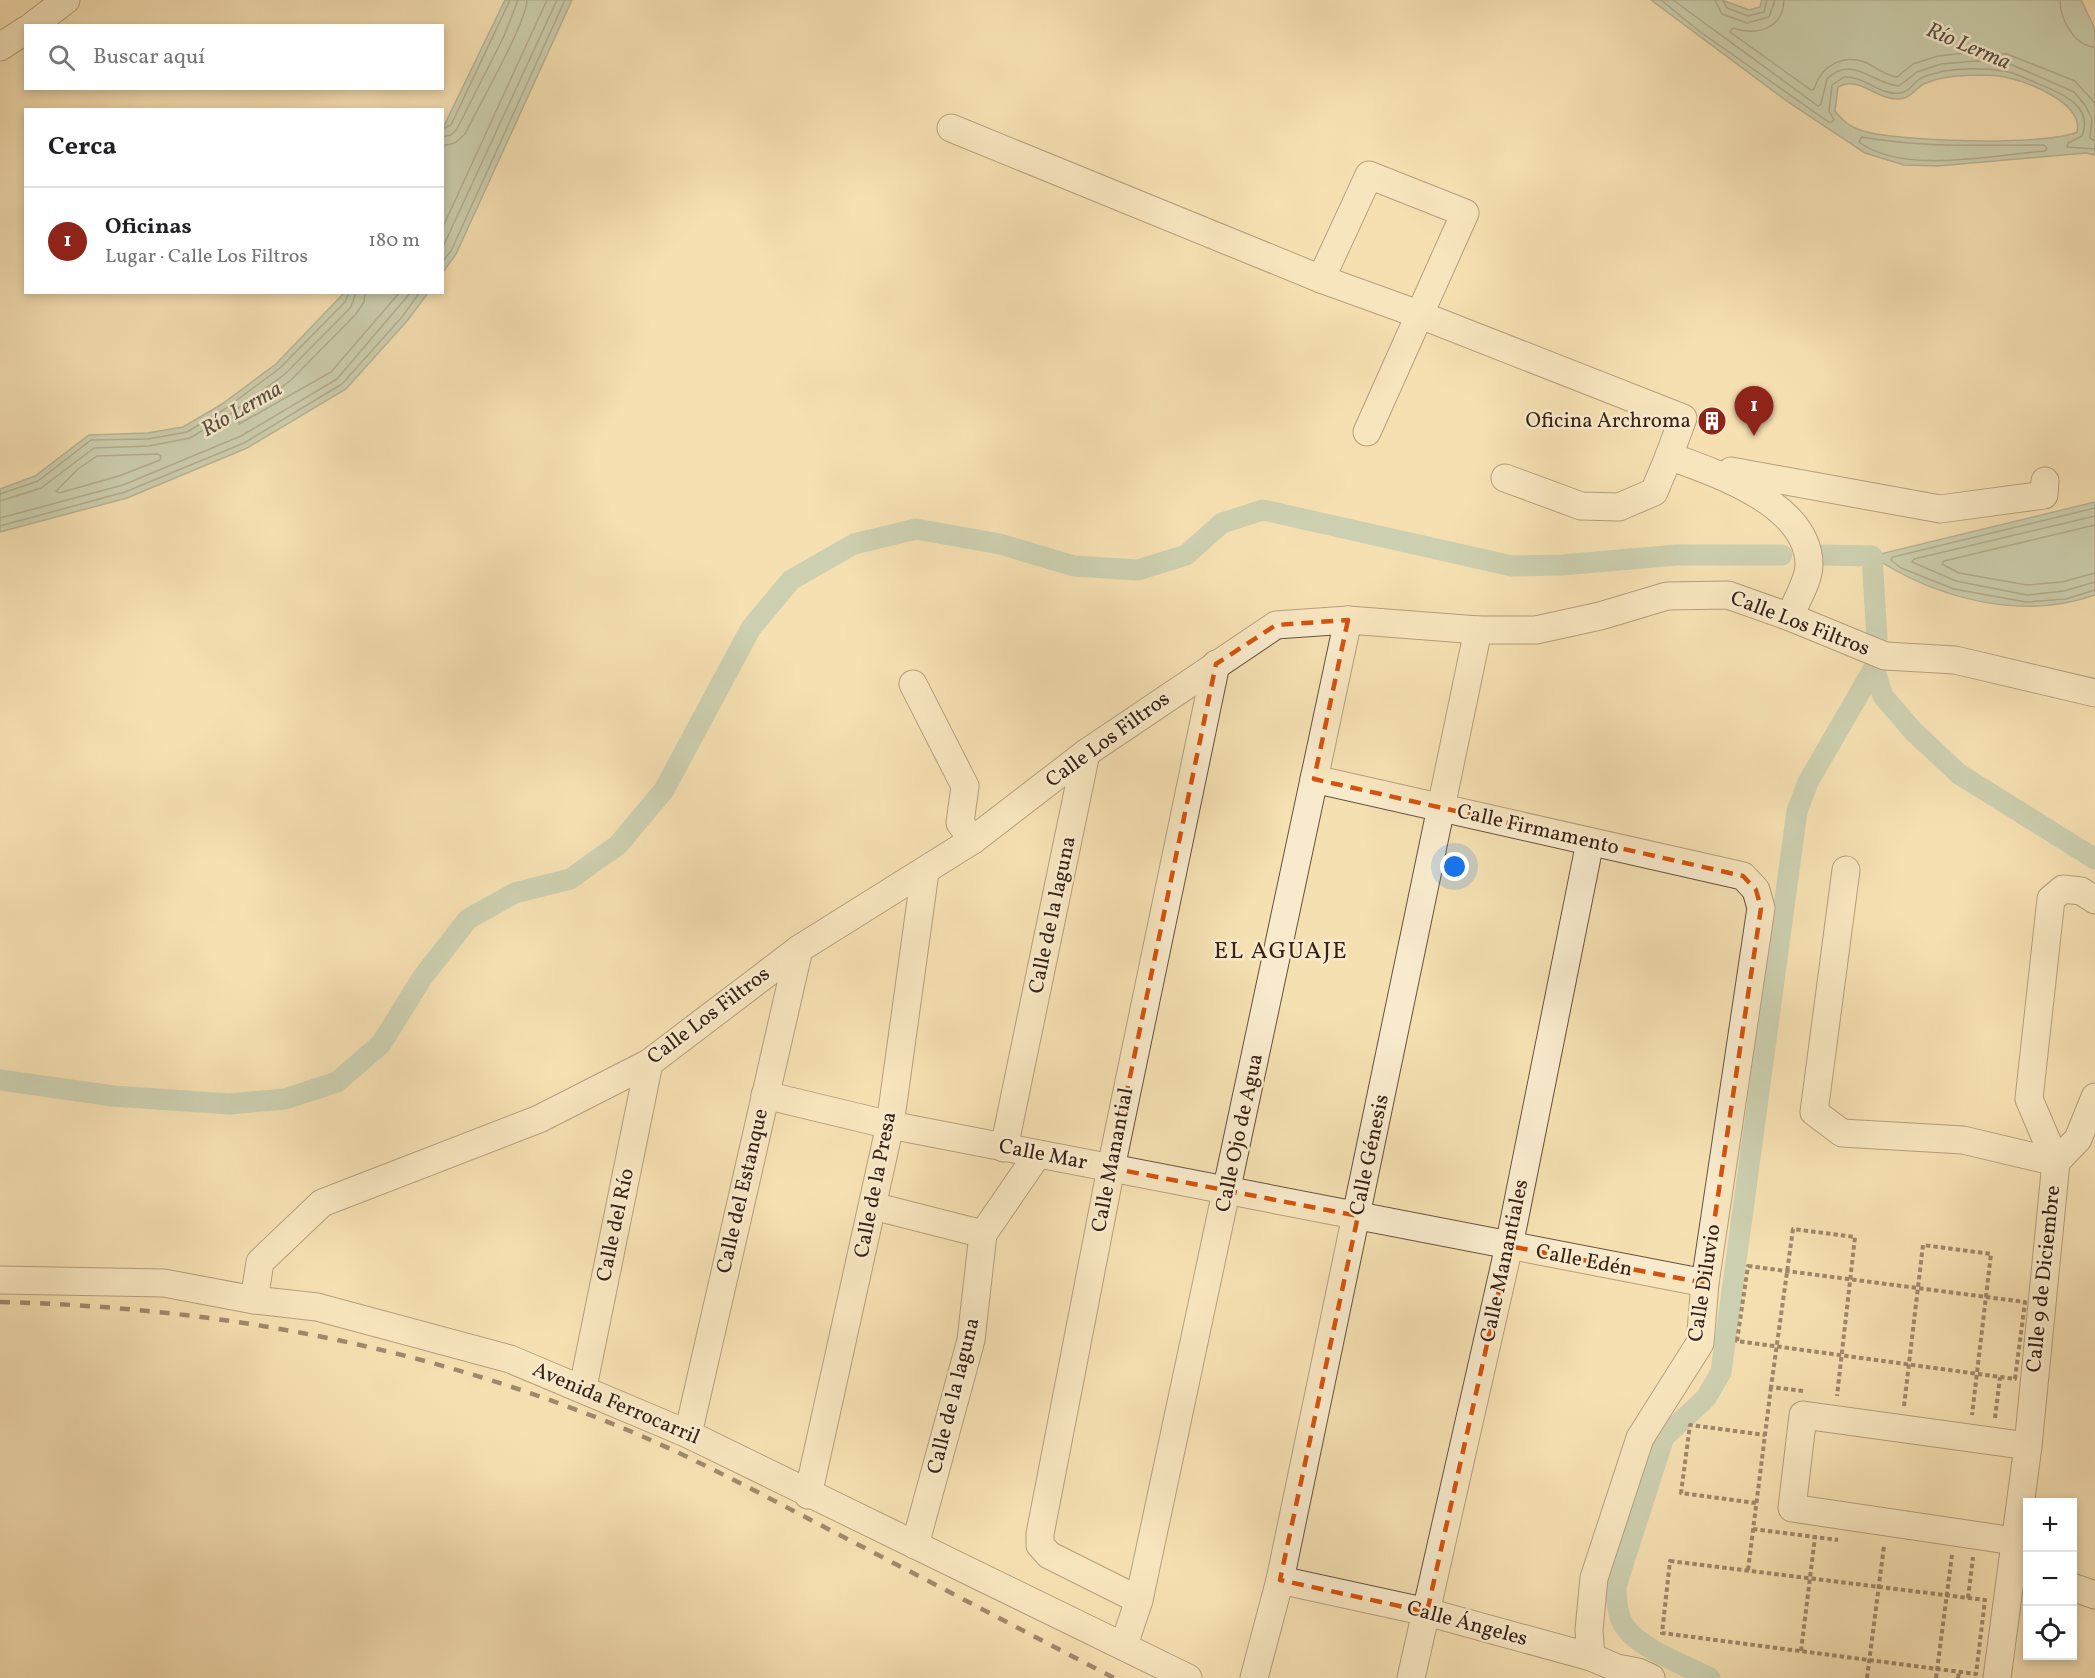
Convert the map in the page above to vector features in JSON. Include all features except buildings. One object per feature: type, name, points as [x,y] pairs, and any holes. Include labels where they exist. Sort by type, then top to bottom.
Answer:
[{"type":"street","points":[[35,24],[66,0]]},
{"type":"street","points":[[0,47],[24,31]]},
{"type":"street","points":[[951,128],[1322,279],[1418,314],[1683,418],[1677,459],[1654,492],[1619,507],[1581,506],[1505,478]]},
{"type":"street","points":[[1322,279],[1369,175],[1465,213],[1367,432]]},
{"type":"street","points":[[1677,459],[1940,509],[2044,495],[2045,481]]},
{"type":"street","points":[[1677,459],[1750,489],[1796,526],[1806,544],[1809,567],[1790,617]]},
{"type":"street","name":"Calle Los Filtros","points":[[254,1300],[260,1262],[322,1203],[539,1119],[649,1063],[799,949],[973,840],[1086,753],[1276,625],[1348,620],[1478,630],[1536,630],[1600,616],[1667,596],[1728,595],[1790,617],[1885,656],[1955,660],[2095,693]]},
{"type":"street","name":"Calle Ojo de Agua","points":[[1124,1645],[1139,1600],[1348,620]]},
{"type":"street","name":"Calle Génesis","points":[[1254,1678],[1280,1580],[1358,1216],[1478,630]]},
{"type":"street","name":"Calle Manantial","points":[[1139,1600],[1049,1555],[1040,1545],[1040,1534],[1111,1168],[1216,664]]},
{"type":"street","points":[[913,684],[965,786],[960,823],[973,840]]},
{"type":"street","name":"Calle de la laguna","points":[[1004,1148],[1086,753]]},
{"type":"street","name":"Calle Firmamento","points":[[1314,779],[1743,876],[1756,890]]},
{"type":"street","name":"Calle Manantiales","points":[[1411,1678],[1509,1246],[1590,842]]},
{"type":"street","points":[[1846,870],[1814,1112],[1842,1133],[1963,1140],[2056,1162],[2087,1139],[2095,1096]]},
{"type":"street","name":"Calle de la Presa","points":[[808,1495],[890,1125],[925,872]]},
{"type":"street","name":"Calle 9 de Diciembre","points":[[1997,1678],[2019,1576],[2014,1541],[2028,1446],[2056,1162],[2029,1099],[2052,899],[2063,889],[2081,891],[2095,900]]},
{"type":"street","name":"Calle Diluvio","points":[[1591,1657],[1589,1630],[1594,1578],[1640,1438],[1700,1343],[1706,1283],[1761,908],[1756,890]]},
{"type":"street","name":"Calle del Estanque","points":[[688,1434],[799,949]]},
{"type":"street","name":"Calle del Río","points":[[583,1387],[649,1063]]},
{"type":"street","name":"Calle Mar","points":[[765,1095],[890,1125],[1358,1216]]},
{"type":"street","name":"Calle de la laguna","points":[[915,1545],[971,1340],[983,1234],[1038,1154]]},
{"type":"street","points":[[873,1206],[983,1234]]},
{"type":"street","name":"Calle Edén","points":[[1358,1216],[1706,1283]]},
{"type":"street","name":"Avenida Ferrocarril","points":[[0,1280],[164,1283],[254,1300],[317,1307],[510,1359],[583,1387],[688,1434],[808,1495],[1124,1645],[1188,1678]]},
{"type":"street","points":[[2014,1541],[1792,1508],[1803,1415],[2028,1446]]},
{"type":"street","name":"Calle Ángeles","points":[[1280,1580],[1427,1612],[1591,1657],[1617,1673],[1638,1672],[1651,1678]]},
{"type":"street","points":[[2077,1588],[2095,1595]]},
{"type":"path","points":[[1748,1570],[1793,1228],[1855,1237],[1837,1396]]},
{"type":"path","points":[[1904,1406],[1923,1245],[1991,1254],[1972,1415]]},
{"type":"path","points":[[1748,1266],[1919,1288],[2025,1302],[2015,1379],[1737,1341],[1748,1266]]},
{"type":"path","points":[[1960,1414],[1995,1418],[2000,1377]]},
{"type":"path","points":[[1771,1387],[1815,1393]]},
{"type":"path","points":[[1826,1395],[1848,1398]]},
{"type":"path","points":[[1893,1404],[1915,1407]]},
{"type":"path","points":[[1756,1503],[1681,1493],[1690,1425],[1765,1435]]},
{"type":"path","points":[[1753,1529],[1850,1542]]},
{"type":"path","points":[[1801,1651],[1815,1537]]},
{"type":"path","points":[[1872,1545],[1895,1547]]},
{"type":"path","points":[[1867,1678],[1884,1546]]},
{"type":"path","points":[[1941,1553],[1973,1557],[1968,1598]]},
{"type":"path","points":[[1936,1678],[1952,1555]]},
{"type":"path","points":[[1670,1561],[1968,1598],[1985,1600],[1976,1674],[1662,1633],[1670,1561]]},
{"type":"path","points":[[1958,1678],[1959,1672]]},
{"type":"highlighted area","points":[[1348,620],[1314,779],[1743,876],[1756,890],[1761,908],[1705,1283],[1509,1246],[1427,1612],[1280,1580],[1358,1216],[1111,1168],[1216,664],[1276,625]]},
{"type":"water","points":[[505,0],[572,0],[456,254],[444,271],[444,126]]},
{"type":"water","name":"Río Lerma","points":[[1651,0],[1722,0],[1749,10],[1760,7],[1762,0],[2081,0],[2095,29],[2095,155],[2086,153],[1938,166],[1904,165],[1865,153],[1788,102]],"holes":[[[1979,75],[1998,76],[2040,89],[2063,103],[2072,112],[2077,122],[2077,132],[2061,136],[2004,141],[1935,140],[1860,130],[1846,123],[1835,111],[1838,87],[1846,84],[1853,84],[1883,96],[1899,99],[1907,97],[1922,85],[1932,81]]]},
{"type":"water","name":"Río Lerma","points":[[343,294],[427,294],[407,321],[346,389],[247,448],[127,498],[0,532],[0,489],[35,476],[89,435],[148,433],[183,427],[222,404],[276,364]]},
{"type":"water","points":[[2095,502],[2095,595],[2067,603],[2038,606],[1980,601],[1924,584],[1872,556]]},
{"type":"waterway","points":[[0,1080],[113,1096],[230,1104],[285,1099],[337,1082],[381,1044],[422,978],[468,919],[515,893],[570,879],[618,845],[664,790],[751,628],[791,580],[854,544],[916,529],[1000,544],[1074,566],[1138,570],[1186,555],[1222,523],[1263,510],[1512,566],[1562,565],[1677,555],[1782,555]]},
{"type":"waterway","points":[[1818,555],[1872,556],[1877,639]]},
{"type":"waterway","points":[[1710,1678],[1653,1650],[1632,1635],[1620,1618],[1616,1586],[1664,1437],[1706,1398],[1721,1372],[1797,811],[1808,782],[1874,668]]},
{"type":"waterway","points":[[1874,669],[1883,696],[1913,731],[1959,774],[2095,859]]},
{"type":"railway","points":[[0,1302],[152,1311],[226,1320],[373,1348],[518,1389],[621,1427],[710,1468],[1114,1678]]},
{"type":"place","name":"Oficina Archroma","points":[[1712,421]]},
{"type":"place","name":"Oficinas","points":[[1754,436]]},
{"type":"district","name":"EL AGUAJE","points":[[1281,952]]}]
